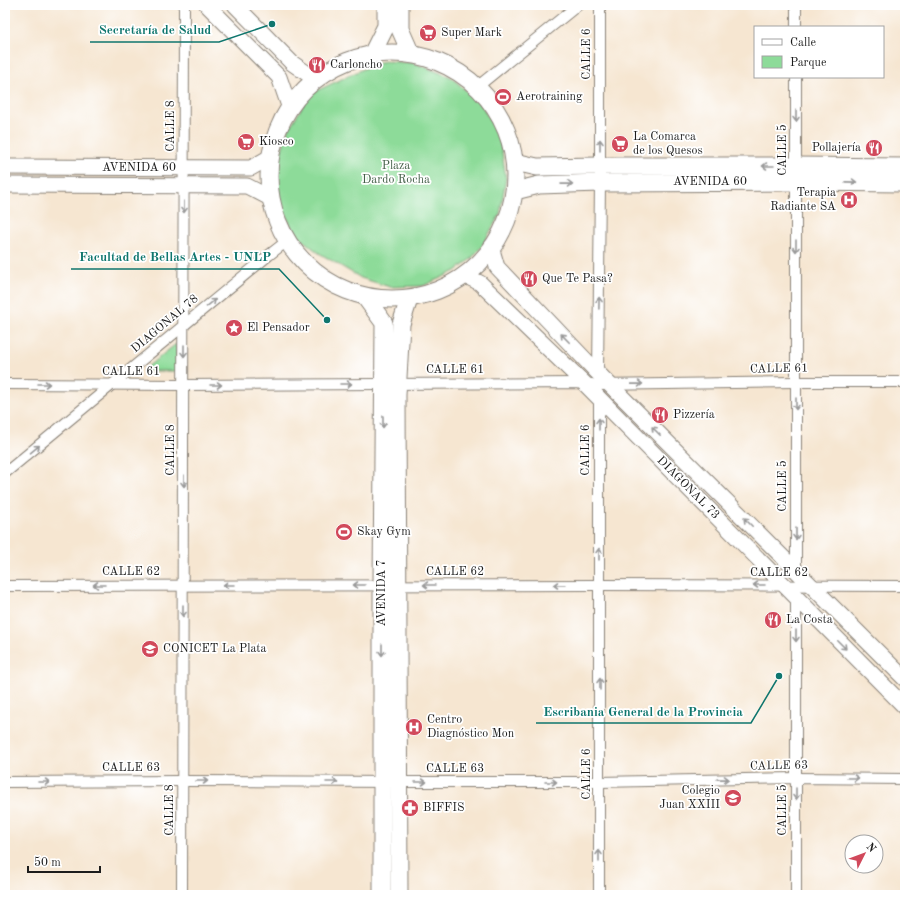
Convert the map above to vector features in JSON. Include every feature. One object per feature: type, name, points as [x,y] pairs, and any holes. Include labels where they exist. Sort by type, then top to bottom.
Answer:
[{"type":"main road","points":[[206,5],[279,77],[289,106]]},
{"type":"main road","points":[[235,5],[292,63],[315,79]]},
{"type":"main road","points":[[372,54],[386,26],[386,5]]},
{"type":"main road","points":[[400,5],[400,29],[411,54]]},
{"type":"main road","points":[[473,280],[478,266],[492,250],[515,191],[516,177],[515,162],[504,124],[477,87],[442,63],[411,54],[372,54],[315,79],[289,106],[270,157],[270,198],[287,242],[305,264],[322,278],[342,290],[365,297],[409,299],[473,280],[497,267]]},
{"type":"main road","points":[[279,77],[287,74],[292,63]]},
{"type":"main road","name":"AVENIDA 60","points":[[5,167],[251,168],[270,157]]},
{"type":"main road","name":"AVENIDA 60","points":[[515,162],[537,167],[600,166],[796,174],[905,183]]},
{"type":"main road","points":[[537,167],[534,175],[540,185]]},
{"type":"main road","name":"AVENIDA 60","points":[[515,191],[540,185],[796,174],[905,167]]},
{"type":"main road","name":"AVENIDA 60","points":[[5,185],[247,186],[270,198]]},
{"type":"main road","name":"DIAGONAL 73","points":[[492,250],[497,267],[598,384],[792,590],[905,707]]},
{"type":"main road","name":"DIAGONAL 73","points":[[473,280],[598,384],[796,570],[905,678]]},
{"type":"main road","name":"AVENIDA 7","points":[[365,297],[384,323],[390,383],[390,782],[382,895]]},
{"type":"main road","name":"AVENIDA 7","points":[[390,383],[401,324],[409,299]]},
{"type":"main road","name":"AVENIDA 7","points":[[390,782],[398,895]]},
{"type":"street","name":"CALLE 8","points":[[182,895],[184,585],[184,5]]},
{"type":"street","points":[[477,87],[578,5]]},
{"type":"street","name":"CALLE 6","points":[[599,895],[600,585],[598,384],[600,5]]},
{"type":"street","points":[[796,5],[796,26]]},
{"type":"street","name":"CALLE 5","points":[[796,78],[796,570],[792,590],[796,778],[796,895]]},
{"type":"street","name":"DIAGONAL 78","points":[[5,473],[269,255],[287,242]]},
{"type":"street","name":"CALLE 61","points":[[5,384],[184,385],[905,382]]},
{"type":"street","name":"CALLE 62","points":[[5,586],[600,585],[792,590],[812,586],[905,586]]},
{"type":"street","name":"CALLE 63","points":[[5,782],[600,782],[796,778],[905,779]]},
{"type":"green space","name":"Plaza Dardo Rocha","points":[[385,61],[414,63],[451,77],[481,104],[500,139],[506,178],[500,214],[482,246],[471,259],[456,271],[423,286],[390,287],[361,278],[319,253],[295,234],[280,204],[277,166],[288,130],[307,99],[314,92],[376,63]]},
{"type":"green space","points":[[176,344],[178,371],[142,371]]},
{"type":"place","name":"Secretaría de Salud","points":[[272,24]]},
{"type":"place","name":"Super Mark","points":[[428,33]]},
{"type":"place","name":"Carloncho","points":[[317,65]]},
{"type":"place","name":"Aerotraining","points":[[503,97]]},
{"type":"place","name":"Kiosco","points":[[246,142]]},
{"type":"place","name":"La Comarca de los Quesos","points":[[620,144]]},
{"type":"place","name":"Pollajería","points":[[874,148]]},
{"type":"place","name":"Terapia Radiante SA","points":[[849,200]]},
{"type":"place","name":"Que Te Pasa?","points":[[529,279]]},
{"type":"place","name":"Facultad de Bellas Artes - UNLP","points":[[327,320]]},
{"type":"place","name":"El Pensador","points":[[234,328]]},
{"type":"place","name":"Pizzería","points":[[660,415]]},
{"type":"place","name":"Skay Gym","points":[[344,532]]},
{"type":"place","name":"La Costa","points":[[773,620]]},
{"type":"place","name":"CONICET La Plata","points":[[150,649]]},
{"type":"place","name":"Escribania General de la Provincia","points":[[779,676]]},
{"type":"place","name":"Centro Diagnóstico Mon","points":[[414,727]]},
{"type":"place","name":"Colegio Juan XXIII","points":[[733,798]]},
{"type":"place","name":"BIFFIS","points":[[410,808]]}]
